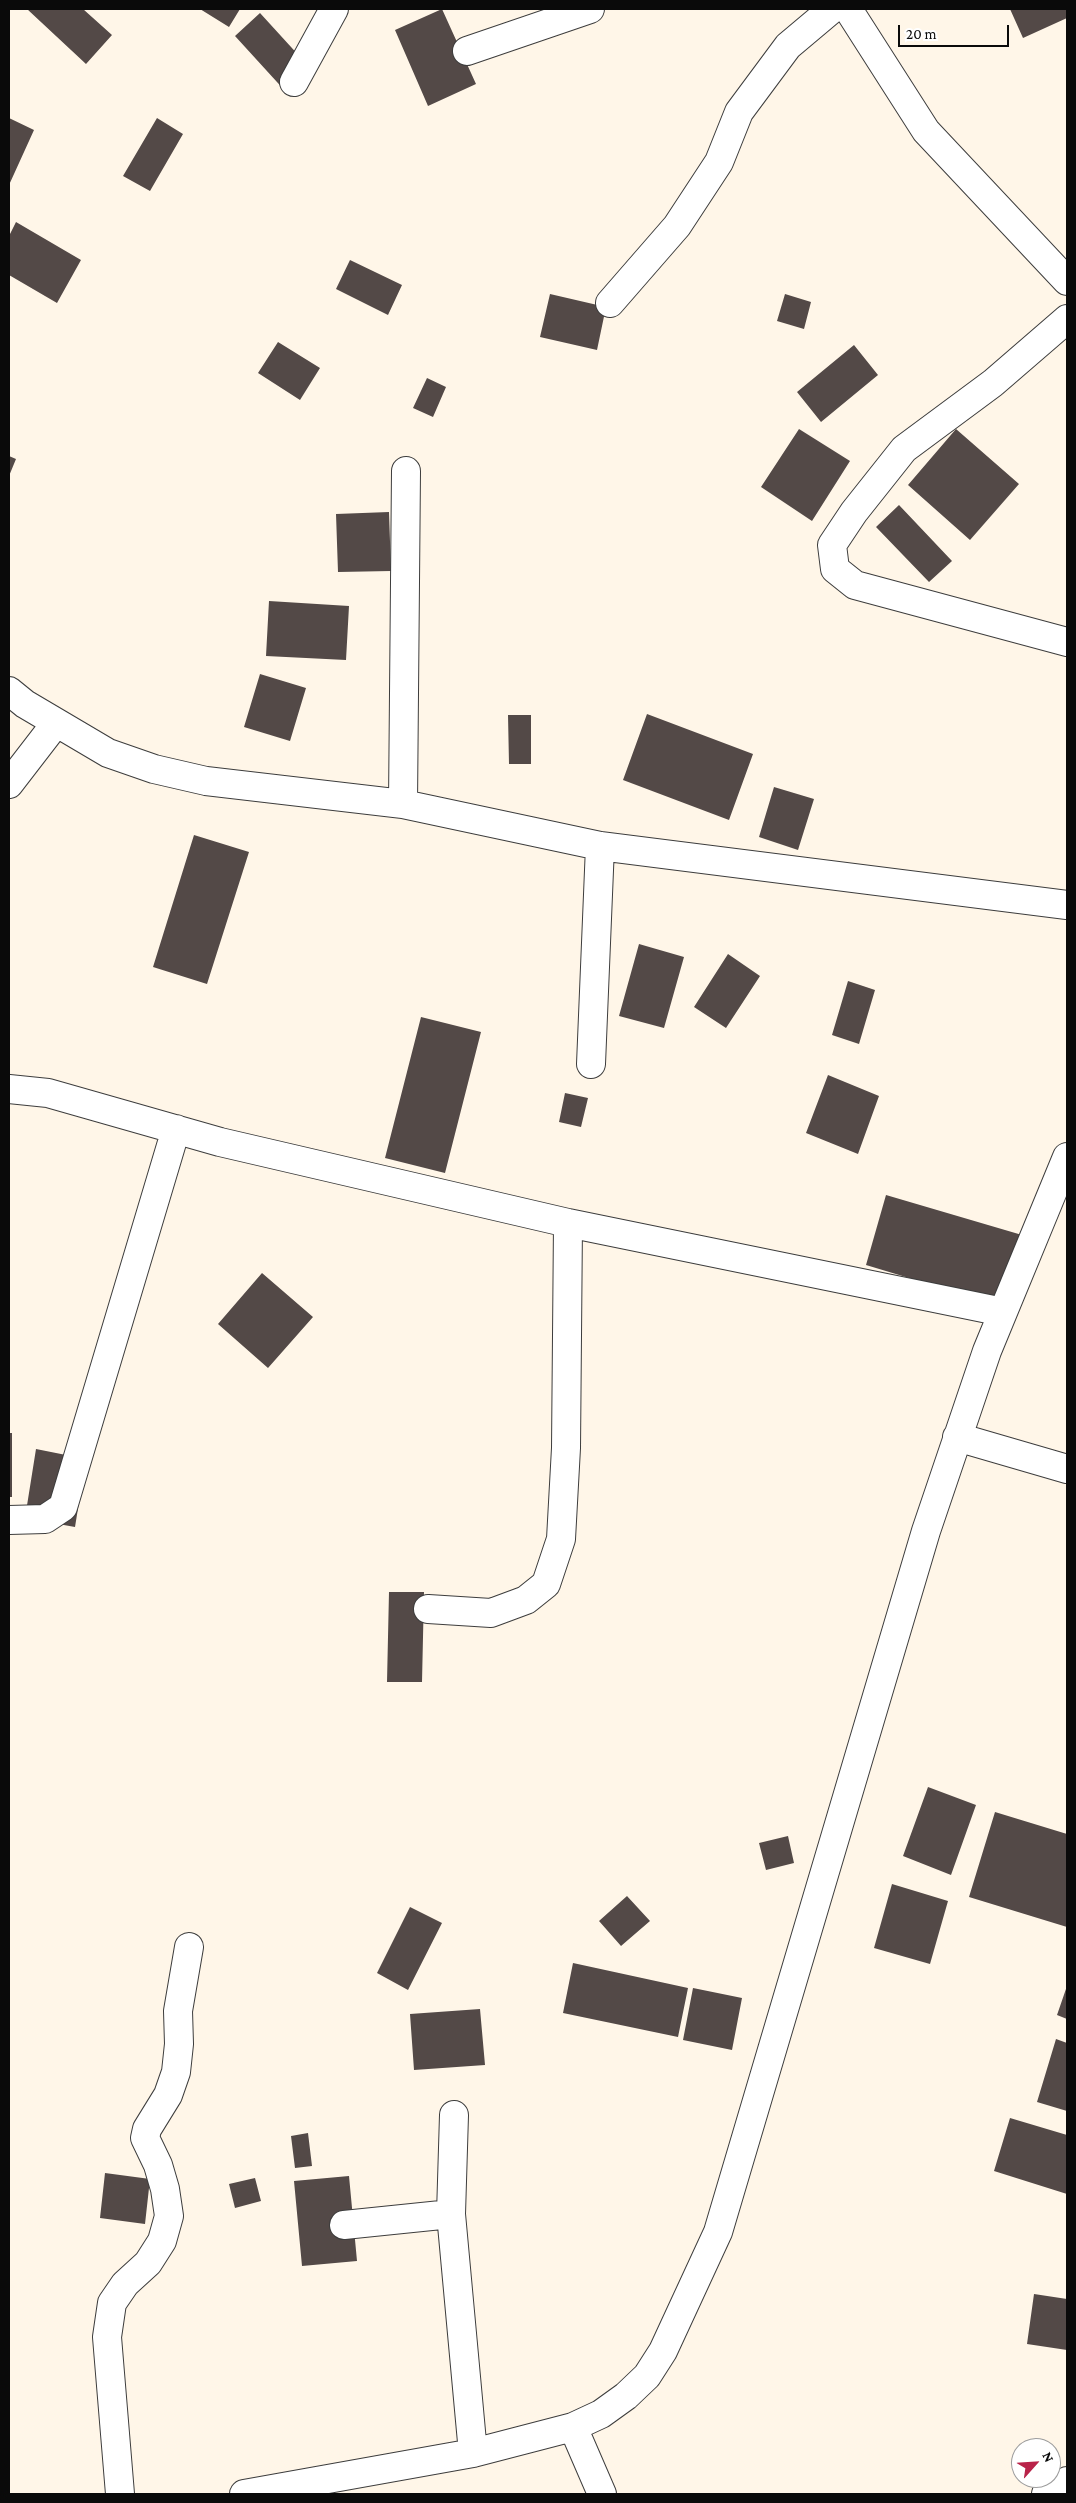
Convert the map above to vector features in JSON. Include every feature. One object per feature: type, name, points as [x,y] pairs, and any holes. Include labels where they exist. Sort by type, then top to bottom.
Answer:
[{"type":"street","points":[[294,82],[334,9]]},
{"type":"street","points":[[467,51],[590,9]]},
{"type":"street","points":[[610,302],[677,226],[719,162],[738,112],[782,53],[832,9]]},
{"type":"street","points":[[848,9],[926,131],[1067,281]]},
{"type":"street","points":[[1067,319],[993,382],[904,448],[854,512],[832,545],[835,569],[855,585],[1067,642]]},
{"type":"street","points":[[403,804],[406,471]]},
{"type":"street","points":[[9,691],[25,704],[108,753],[154,769],[206,782],[403,804],[600,846],[1067,905]]},
{"type":"street","points":[[9,784],[56,722]]},
{"type":"street","points":[[591,1064],[600,846]]},
{"type":"street","points":[[9,1089],[48,1093],[220,1142],[568,1223],[1003,1312]]},
{"type":"street","points":[[9,1520],[45,1519],[63,1507],[176,1129]]},
{"type":"street","points":[[244,2494],[473,2453],[574,2427],[601,2414],[626,2396],[647,2376],[663,2351],[718,2232],[923,1540],[986,1351],[1067,1157]]},
{"type":"street","points":[[428,1609],[491,1613],[526,1600],[546,1584],[561,1539],[566,1448],[568,1223]]},
{"type":"street","points":[[958,1437],[1067,1469]]},
{"type":"street","points":[[120,2494],[107,2337],[112,2303],[126,2284],[148,2263],[162,2240],[169,2216],[165,2189],[158,2165],[145,2138],[147,2129],[168,2094],[176,2072],[179,2044],[178,2011],[189,1947]]},
{"type":"street","points":[[454,2115],[451,2214],[473,2453]]},
{"type":"street","points":[[344,2225],[451,2214]]},
{"type":"street","points":[[574,2427],[602,2494]]},
{"type":"street","points":[[1046,2494],[1067,2481]]},
{"type":"building","points":[[27,9],[83,9],[112,35],[86,64]]},
{"type":"building","points":[[200,9],[240,9],[229,27]]},
{"type":"building","points":[[442,9],[476,84],[428,106],[395,30]]},
{"type":"building","points":[[1010,9],[1067,9],[1067,18],[1023,38]]},
{"type":"building","points":[[260,13],[312,70],[287,93],[235,36]]},
{"type":"building","points":[[9,118],[34,130],[9,185]]},
{"type":"building","points":[[157,118],[183,134],[150,191],[123,176]]},
{"type":"building","points":[[16,222],[81,260],[57,303],[9,275],[9,236]]},
{"type":"building","points":[[350,260],[402,285],[388,315],[336,289]]},
{"type":"building","points":[[550,294],[606,307],[597,350],[540,337]]},
{"type":"building","points":[[785,294],[811,302],[804,329],[777,321]]},
{"type":"building","points":[[278,342],[320,368],[300,400],[258,373]]},
{"type":"building","points":[[854,345],[878,375],[821,422],[797,392]]},
{"type":"building","points":[[427,378],[446,387],[433,417],[413,408]]},
{"type":"building","points":[[799,429],[850,461],[812,521],[761,487]]},
{"type":"building","points":[[956,429],[1019,484],[970,540],[908,485]]},
{"type":"building","points":[[9,456],[16,459],[9,476]]},
{"type":"building","points":[[899,505],[952,561],[929,582],[876,527]]},
{"type":"building","points":[[389,512],[391,571],[338,572],[336,514]]},
{"type":"building","points":[[269,601],[349,606],[346,660],[266,656]]},
{"type":"building","points":[[260,674],[306,688],[290,741],[244,727]]},
{"type":"building","points":[[647,714],[753,754],[729,820],[623,780]]},
{"type":"building","points":[[508,715],[531,715],[531,764],[509,764]]},
{"type":"building","points":[[774,787],[814,799],[798,850],[759,837]]},
{"type":"building","points":[[194,835],[249,852],[207,984],[153,967]]},
{"type":"building","points":[[639,944],[684,957],[664,1028],[619,1016]]},
{"type":"building","points":[[728,954],[760,976],[726,1028],[694,1007]]},
{"type":"building","points":[[848,981],[875,990],[859,1044],[832,1035]]},
{"type":"building","points":[[421,1017],[481,1032],[445,1173],[385,1158]]},
{"type":"building","points":[[828,1075],[879,1096],[858,1154],[806,1133]]},
{"type":"building","points":[[565,1093],[588,1098],[581,1127],[559,1122]]},
{"type":"building","points":[[886,1195],[1022,1235],[1002,1306],[866,1265]]},
{"type":"building","points":[[262,1273],[313,1317],[268,1368],[218,1324]]},
{"type":"building","points":[[9,1433],[12,1433],[12,1497],[9,1497]]},
{"type":"building","points":[[36,1449],[86,1459],[75,1527],[25,1518]]},
{"type":"building","points":[[389,1592],[424,1592],[422,1682],[387,1682]]},
{"type":"building","points":[[928,1787],[976,1805],[951,1875],[903,1856]]},
{"type":"building","points":[[995,1812],[1067,1834],[1067,1927],[969,1897]]},
{"type":"building","points":[[788,1836],[794,1863],[766,1870],[759,1843]]},
{"type":"building","points":[[892,1884],[948,1901],[930,1964],[874,1948]]},
{"type":"building","points":[[627,1896],[650,1921],[621,1946],[599,1921]]},
{"type":"building","points":[[410,1907],[442,1923],[408,1990],[377,1973]]},
{"type":"building","points":[[573,1963],[688,1988],[678,2037],[563,2013]]},
{"type":"building","points":[[1067,1986],[1067,2019],[1057,2015]]},
{"type":"building","points":[[693,1988],[742,1998],[732,2050],[683,2040]]},
{"type":"building","points":[[480,2009],[485,2065],[414,2070],[410,2014]]},
{"type":"building","points":[[1056,2039],[1067,2043],[1067,2111],[1037,2102]]},
{"type":"building","points":[[1010,2118],[1067,2135],[1067,2194],[994,2171]]},
{"type":"building","points":[[308,2133],[312,2166],[295,2168],[291,2136]]},
{"type":"building","points":[[105,2173],[150,2179],[145,2224],[100,2218]]},
{"type":"building","points":[[349,2176],[357,2261],[302,2266],[294,2181]]},
{"type":"building","points":[[255,2178],[261,2201],[235,2208],[229,2184]]},
{"type":"building","points":[[1034,2294],[1067,2299],[1067,2350],[1027,2344]]}]
